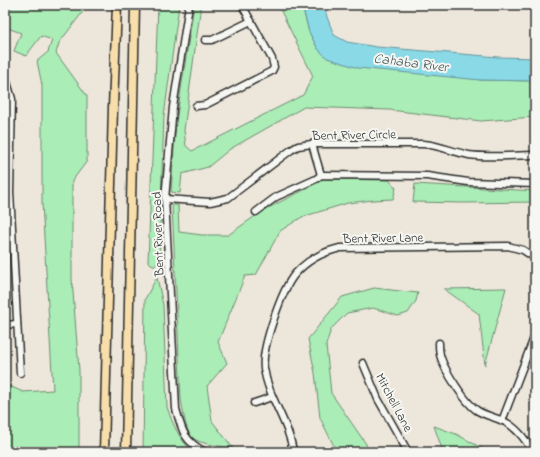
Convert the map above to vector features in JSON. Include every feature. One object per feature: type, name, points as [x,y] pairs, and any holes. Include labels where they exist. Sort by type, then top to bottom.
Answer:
[{"type":"highway","points":[[104,452],[117,5]]},
{"type":"highway","points":[[126,452],[135,5]]},
{"type":"street","name":"Bent River Road","points":[[189,5],[173,107],[165,199],[176,410],[182,432],[193,444],[205,452]]},
{"type":"street","points":[[196,106],[206,105],[270,74],[274,67],[272,59],[242,5]]},
{"type":"street","points":[[205,40],[212,40],[251,20]]},
{"type":"street","points":[[5,75],[12,100],[10,192],[20,373]]},
{"type":"street","name":"Bent River Circle","points":[[165,199],[210,202],[228,198],[286,153],[298,146],[312,144],[423,144],[437,145],[477,156],[535,155]]},
{"type":"street","points":[[312,144],[321,175]]},
{"type":"street","points":[[256,212],[276,197],[316,179],[321,175],[426,176],[468,182],[535,184]]},
{"type":"street","name":"Bent River Lane","points":[[293,452],[288,432],[268,388],[264,367],[264,355],[270,332],[285,292],[292,278],[300,269],[320,255],[340,248],[502,246],[523,250],[535,258]]},
{"type":"street","points":[[5,325],[17,324]]},
{"type":"street","points":[[502,421],[535,335]]},
{"type":"street","points":[[439,343],[442,362],[467,401],[483,414],[510,425],[522,435],[533,452]]},
{"type":"street","name":"Mitchell Lane","points":[[363,362],[378,399],[408,452]]},
{"type":"street","points":[[254,403],[272,396]]},
{"type":"green space","points":[[5,5],[88,5],[59,43],[56,53],[87,96],[87,161],[72,181],[72,279],[79,370],[79,452],[5,452],[5,384],[23,392],[53,390],[42,203],[42,85],[37,61],[48,52],[52,40],[41,36],[26,56],[14,51],[21,33],[5,27]]},
{"type":"green space","points":[[158,5],[179,5],[164,116],[159,259],[155,266],[148,262]]},
{"type":"green space","points":[[194,5],[201,5],[184,130],[186,146],[192,151],[303,95],[313,76],[278,5],[302,5],[309,32],[318,49],[480,80],[535,81],[535,117],[481,121],[390,110],[304,107],[230,149],[208,167],[182,174],[180,193],[171,192],[176,122]]},
{"type":"green space","points":[[322,179],[389,180],[396,188],[393,199],[348,203],[302,217],[280,231],[256,275],[245,276],[218,342],[227,363],[207,386],[212,421],[233,448],[212,445],[196,440],[190,435],[188,430],[181,399],[172,205],[178,205],[179,232],[202,235],[228,235],[264,210]]},
{"type":"green space","points":[[415,184],[535,191],[535,202],[413,202]]},
{"type":"green space","points":[[157,277],[163,305],[167,407],[177,431],[193,452],[143,452],[145,299]]},
{"type":"green space","points":[[374,288],[418,293],[416,301],[408,313],[398,316],[373,308],[347,313],[331,329],[326,345],[331,393],[366,444],[368,452],[337,452],[320,418],[315,373],[308,339],[342,297]]},
{"type":"green space","points":[[506,288],[485,365],[479,314],[444,289]]},
{"type":"green space","points":[[434,426],[456,434],[489,452],[443,452]]},
{"type":"water","name":"Cahaba River","points":[[302,5],[324,5],[334,35],[347,42],[377,47],[498,57],[535,58],[535,81],[480,80],[358,68],[327,58],[318,49],[309,32]]}]
